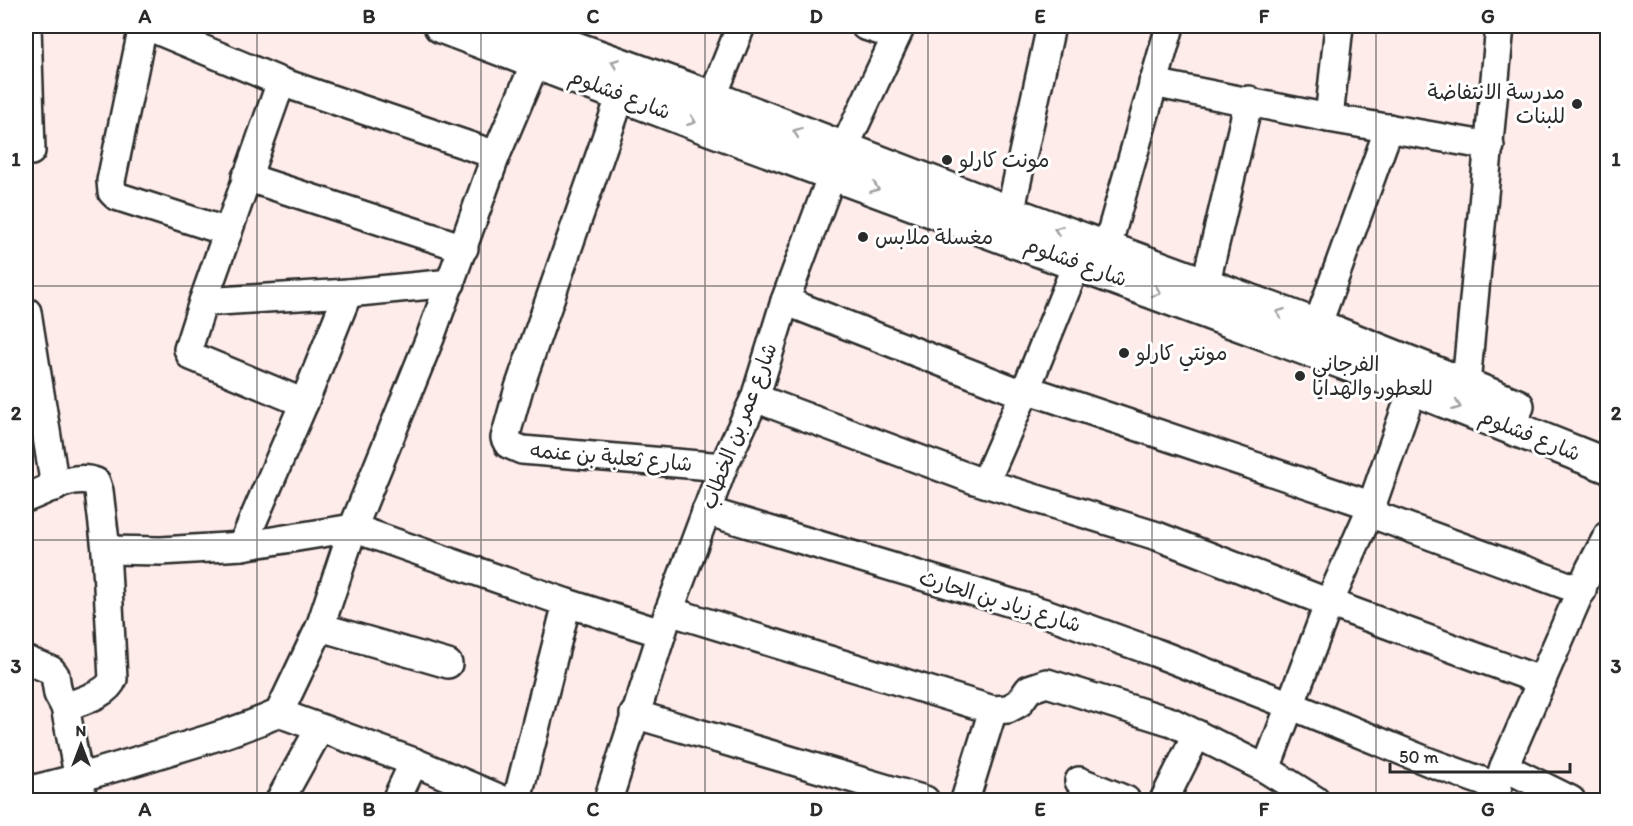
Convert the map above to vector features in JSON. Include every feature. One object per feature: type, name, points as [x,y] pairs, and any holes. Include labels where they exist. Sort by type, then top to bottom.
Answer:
[{"type":"main road","name":"شارع فشلوم","points":[[441,26],[543,41],[621,94],[1010,213],[1107,247],[1467,384],[1608,444]]},
{"type":"main road","name":"شارع فشلوم","points":[[512,26],[543,41],[712,98],[838,161],[1077,262],[1413,388],[1608,466]]},
{"type":"street","points":[[27,26],[31,151]]},
{"type":"street","points":[[228,232],[116,196],[112,192],[111,180],[145,26],[281,82],[496,155]]},
{"type":"street","points":[[712,98],[741,26]]},
{"type":"street","points":[[865,26],[898,31]]},
{"type":"street","points":[[1010,213],[1051,26]]},
{"type":"street","points":[[1107,247],[1170,26]]},
{"type":"street","points":[[1329,118],[1339,26]]},
{"type":"street","points":[[1467,384],[1500,26]]},
{"type":"street","name":"شارع عمر بن الخطاب","points":[[608,801],[665,622],[723,467],[755,398],[785,301],[838,161],[898,31]]},
{"type":"street","points":[[26,791],[81,789],[279,713],[320,627],[353,528],[451,283],[496,155],[543,41]]},
{"type":"street","points":[[281,82],[246,177],[188,349],[192,356],[304,403]]},
{"type":"street","points":[[1153,82],[1329,118],[1490,146]]},
{"type":"street","name":"شارع ثعلبة بن عنمه","points":[[621,94],[519,388],[505,438],[508,444],[522,450],[723,467]]},
{"type":"street","points":[[1205,286],[1249,100]]},
{"type":"street","points":[[1317,326],[1389,128]]},
{"type":"street","points":[[246,177],[464,248]]},
{"type":"street","points":[[985,483],[1077,262]]},
{"type":"street","points":[[203,302],[348,293],[451,283]]},
{"type":"street","points":[[242,546],[304,403],[348,293]]},
{"type":"street","points":[[785,301],[1024,391],[1370,509],[1593,580]]},
{"type":"street","points":[[27,312],[55,487]]},
{"type":"street","points":[[1266,769],[1329,603],[1370,509],[1413,388]]},
{"type":"street","points":[[755,398],[985,483],[1157,536],[1329,603],[1542,681]]},
{"type":"street","points":[[26,498],[71,480],[85,478],[96,482],[99,491],[106,550],[113,679],[104,690],[65,707]]},
{"type":"street","name":"شارع زياد بن الحارث","points":[[706,511],[1048,614],[1154,652],[1429,762],[1498,785],[1571,801]]},
{"type":"street","points":[[106,550],[161,551],[242,546],[353,528],[567,603],[665,622],[993,710],[1008,709],[1019,703],[1029,689],[1047,683],[1172,722],[1266,769],[1315,801]]},
{"type":"street","points":[[1498,785],[1542,681],[1593,580],[1608,535]]},
{"type":"street","points":[[517,801],[567,603]]},
{"type":"street","points":[[320,627],[448,663]]},
{"type":"street","points":[[26,660],[51,670],[55,675],[58,694],[65,707],[81,789]]},
{"type":"street","points":[[964,801],[993,710]]},
{"type":"street","points":[[279,713],[414,762],[503,801]]},
{"type":"street","points":[[634,714],[925,801]]},
{"type":"street","points":[[280,801],[320,728]]},
{"type":"street","points":[[1164,801],[1197,734]]},
{"type":"street","points":[[396,801],[414,762]]},
{"type":"street","points":[[1079,781],[1126,801]]},
{"type":"place","name":"مدرسة الانتفاضة للبنات","points":[[1577,104]]},
{"type":"place","name":"مونت كارلو","points":[[947,160]]},
{"type":"place","name":"مغسلة ملابس","points":[[863,237]]},
{"type":"place","name":"مونتي كارلو","points":[[1124,353]]},
{"type":"place","name":"الفرجاني للعطور والهدايا","points":[[1300,376]]}]
